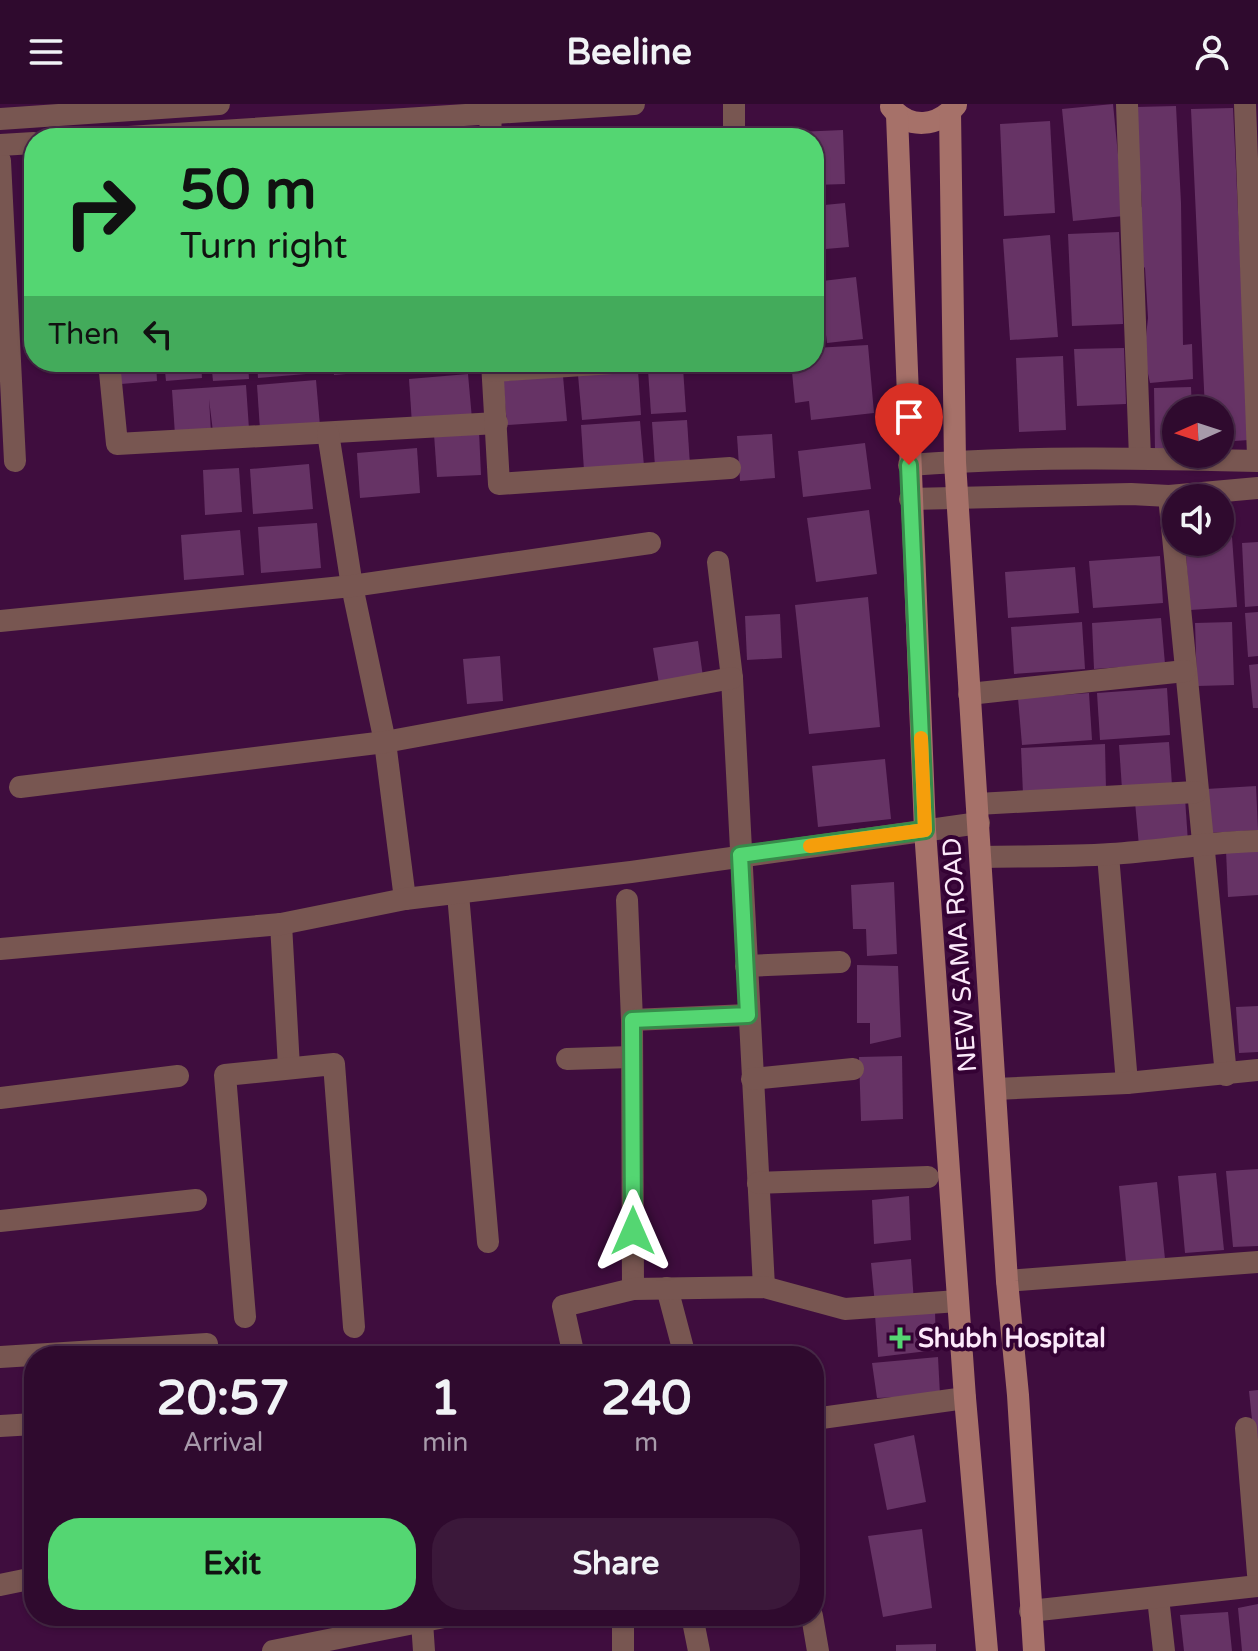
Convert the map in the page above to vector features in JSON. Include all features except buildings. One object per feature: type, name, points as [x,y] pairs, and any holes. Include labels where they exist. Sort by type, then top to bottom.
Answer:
[{"type":"main road","points":[[889,107],[909,121],[922,124],[936,122],[953,108]]},
{"type":"main road","name":"NEW SAMA ROAD","points":[[889,107],[925,830],[965,1398],[987,1651]]},
{"type":"main road","name":"NEW SAMA ROAD","points":[[953,108],[955,462],[1007,1281],[1018,1395],[1034,1651]]},
{"type":"street","points":[[0,119],[219,104]]},
{"type":"street","points":[[258,128],[634,104]]},
{"type":"street","points":[[734,104],[734,128]]},
{"type":"street","points":[[1127,104],[1140,458]]},
{"type":"street","points":[[909,465],[1258,458],[1245,104]]},
{"type":"street","points":[[490,128],[491,112]]},
{"type":"street","points":[[0,145],[24,144]]},
{"type":"street","points":[[0,161],[15,461]]},
{"type":"street","points":[[110,372],[117,444],[497,423]]},
{"type":"street","points":[[493,372],[499,484],[730,468]]},
{"type":"street","points":[[328,433],[352,586],[385,742],[405,899]]},
{"type":"street","points":[[1234,490],[1258,488]]},
{"type":"street","points":[[910,499],[1162,496]]},
{"type":"street","points":[[0,621],[352,586],[650,543]]},
{"type":"street","points":[[1174,556],[1226,1075]]},
{"type":"street","points":[[718,562],[732,678],[764,1287]]},
{"type":"street","points":[[969,694],[1185,671]]},
{"type":"street","points":[[20,787],[385,742],[732,678]]},
{"type":"street","points":[[0,949],[281,924],[405,899],[925,830],[978,813],[1196,792]]},
{"type":"street","points":[[981,857],[1108,855],[1220,842],[1258,841]]},
{"type":"street","points":[[1108,855],[1127,1083]]},
{"type":"street","points":[[458,894],[488,1242]]},
{"type":"street","points":[[627,900],[632,1020],[633,1289]]},
{"type":"street","points":[[281,924],[289,1067]]},
{"type":"street","points":[[746,966],[840,962]]},
{"type":"street","points":[[632,1020],[748,1015]]},
{"type":"street","points":[[567,1059],[631,1057]]},
{"type":"street","points":[[245,1317],[225,1075],[334,1064],[354,1327]]},
{"type":"street","points":[[752,1079],[853,1069]]},
{"type":"street","points":[[995,1089],[1127,1083],[1258,1070]]},
{"type":"street","points":[[0,1098],[178,1076]]},
{"type":"street","points":[[758,1183],[928,1177]]},
{"type":"street","points":[[0,1221],[196,1200]]},
{"type":"street","points":[[1007,1281],[1258,1262]]},
{"type":"street","points":[[572,1346],[563,1306],[633,1289],[764,1287],[845,1309],[958,1301]]},
{"type":"street","points":[[667,1288],[682,1346]]},
{"type":"street","points":[[175,1346],[207,1344]]},
{"type":"street","points":[[0,1357],[24,1355]]},
{"type":"street","points":[[824,1418],[965,1398]]},
{"type":"street","points":[[0,1426],[24,1425]]},
{"type":"street","points":[[1246,1428],[1258,1574]]},
{"type":"street","points":[[0,1585],[24,1580]]},
{"type":"street","points":[[1030,1611],[1258,1586]]},
{"type":"street","points":[[1158,1598],[1164,1651]]},
{"type":"street","points":[[273,1651],[401,1626]]},
{"type":"street","points":[[422,1626],[424,1651]]},
{"type":"street","points":[[623,1626],[623,1651]]},
{"type":"street","points":[[694,1626],[699,1651]]},
{"type":"street","points":[[814,1626],[818,1651]]},
{"type":"slow traffic","points":[[810,846],[925,830],[921,738]]},
{"type":"place","name":"Shubh Hospital","points":[[900,1338]]},
{"type":"route","points":[[633,1231],[632,1020],[748,1015],[740,855],[925,830],[909,465]]}]
